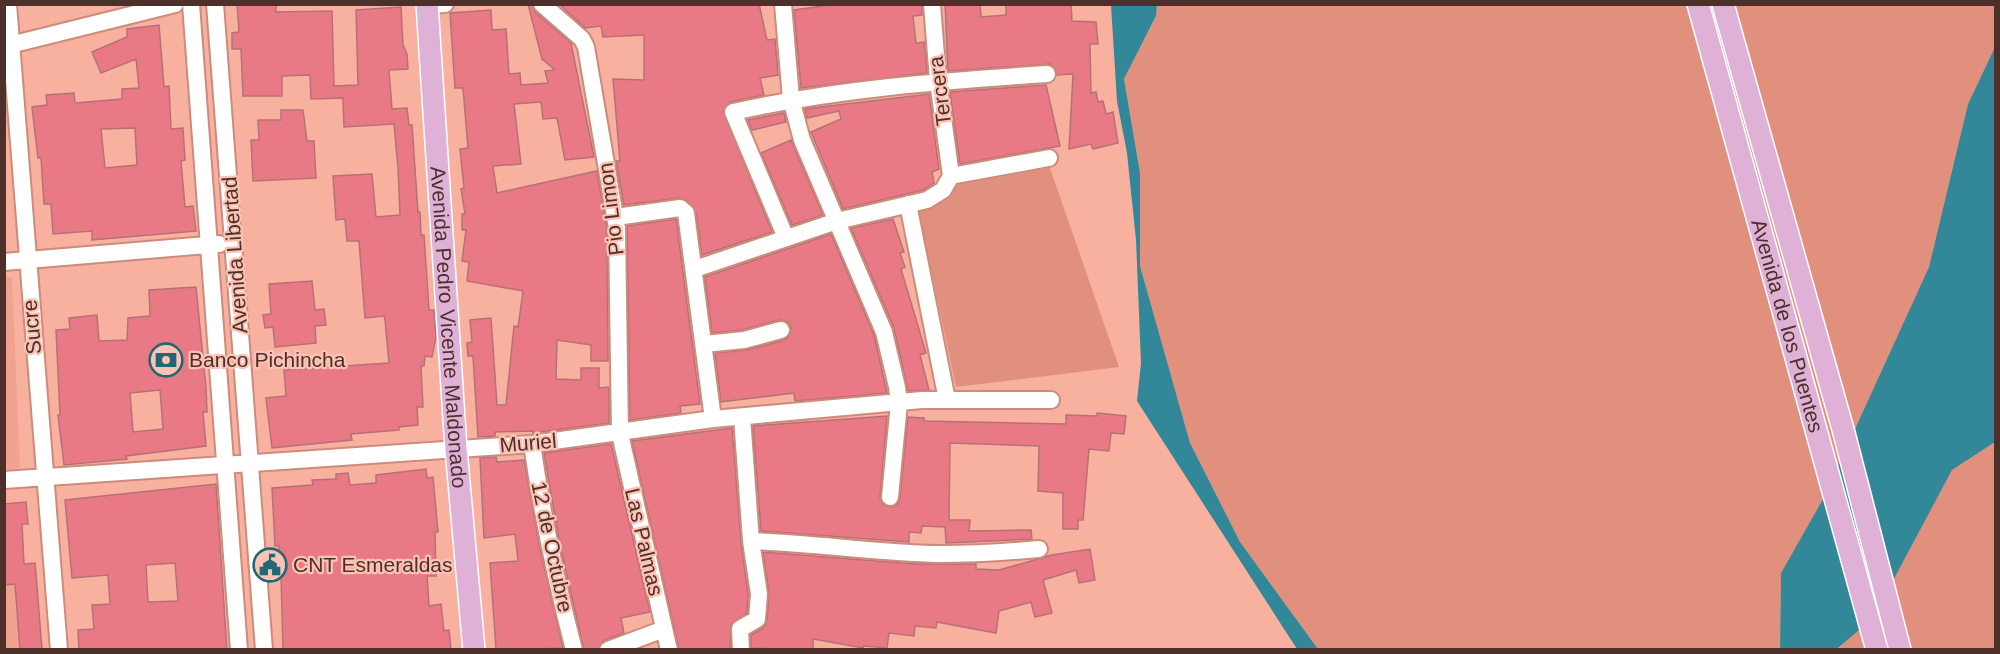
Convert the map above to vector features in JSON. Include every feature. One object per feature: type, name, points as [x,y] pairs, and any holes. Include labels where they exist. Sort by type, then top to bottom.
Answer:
[{"type":"main road","name":"Avenida de los Puentes","points":[[1698,4],[1877,650]]},
{"type":"main road","name":"Avenida de los Puentes","points":[[1723,4],[1844,433],[1900,650]]},
{"type":"main road","name":"Avenida Pedro Vicente Maldonado","points":[[433,5],[456,449],[474,650]]},
{"type":"street","name":"Sucre","points":[[8,4],[7,42],[58,650]]},
{"type":"street","points":[[7,42],[175,4]]},
{"type":"street","name":"Avenida Libertad","points":[[191,4],[239,650]]},
{"type":"street","name":"Avenida Libertad","points":[[215,4],[264,650]]},
{"type":"street","name":"Pio Limon","points":[[542,4],[585,43],[616,217],[620,434]]},
{"type":"street","points":[[783,4],[791,99],[802,140],[884,332],[900,403],[890,497]]},
{"type":"street","name":"Tercera","points":[[932,4],[938,81],[951,176]]},
{"type":"street","points":[[786,238],[733,112],[791,99],[938,81],[1047,74]]},
{"type":"street","points":[[695,269],[837,221],[937,195],[951,176],[1049,158]]},
{"type":"street","points":[[908,204],[947,400]]},
{"type":"street","points":[[616,217],[684,209],[695,269],[713,419]]},
{"type":"street","points":[[4,262],[234,243]]},
{"type":"street","points":[[704,344],[744,340],[781,330]]},
{"type":"street","name":"Muriel","points":[[4,480],[532,444],[620,434],[713,419],[922,400],[1051,400]]},
{"type":"street","points":[[741,650],[741,627],[755,622],[758,614],[759,594],[751,541],[742,417]]},
{"type":"street","name":"Las Palmas","points":[[620,434],[669,650]]},
{"type":"street","name":"12 de Octubre","points":[[532,444],[542,516],[574,650]]},
{"type":"street","points":[[751,541],[809,543],[937,554],[991,554],[1039,549]]},
{"type":"street","points":[[608,650],[664,629]]},
{"type":"shaded area","points":[[1157,5],[1995,5],[1995,47],[1968,104],[1929,267],[1823,499],[1781,573],[1780,649],[1318,649],[1240,542],[1190,443],[1140,266],[1140,173],[1124,79],[1156,17]]},
{"type":"shaded area","points":[[1050,168],[1119,367],[956,387],[918,208],[943,200],[959,184]]},
{"type":"shaded area","points":[[5,277],[12,277],[20,468],[5,469]]},
{"type":"shaded area","points":[[1995,442],[1995,649],[1837,650],[1873,617],[1952,470]]},
{"type":"shaded area","points":[[36,563],[43,649],[5,650],[5,565]]},
{"type":"water","points":[[1111,5],[1157,5],[1156,16],[1124,79],[1140,173],[1140,266],[1190,443],[1240,542],[1318,649],[1297,649],[1137,401],[1141,363],[1136,240],[1127,153],[1117,101]]},
{"type":"water","points":[[1995,47],[1995,442],[1952,470],[1873,618],[1837,649],[1780,650],[1781,573],[1823,499],[1929,267],[1968,104]]},
{"type":"building","points":[[237,4],[276,4],[276,12],[332,11],[334,86],[358,85],[356,10],[401,7],[403,45],[407,54],[408,69],[389,70],[392,109],[407,108],[409,125],[412,125],[418,212],[420,212],[421,235],[424,235],[429,310],[434,310],[436,337],[432,357],[425,356],[424,366],[421,366],[423,407],[417,407],[418,425],[399,427],[399,430],[351,434],[352,440],[272,448],[266,398],[286,396],[284,370],[389,363],[384,316],[365,318],[359,241],[347,241],[345,219],[336,220],[333,176],[372,174],[376,217],[400,215],[398,168],[394,124],[344,127],[343,98],[311,99],[310,75],[282,76],[282,96],[243,96],[241,49],[232,49],[232,33],[239,32]]},
{"type":"building","points":[[528,4],[532,4],[535,12],[571,43],[594,157],[565,160],[557,118],[543,119],[541,102],[514,104],[521,164],[493,166],[497,193],[597,171],[607,229],[608,361],[591,361],[591,345],[557,340],[556,379],[581,380],[581,368],[599,368],[599,388],[609,387],[609,423],[533,433],[533,431],[495,432],[495,436],[478,437],[473,356],[468,356],[467,343],[472,342],[470,320],[491,318],[497,405],[506,405],[514,326],[518,327],[523,291],[467,281],[469,262],[462,261],[466,230],[462,230],[462,214],[465,214],[461,189],[464,188],[460,149],[468,148],[463,88],[455,88],[450,13],[491,10],[492,30],[506,29],[509,74],[520,73],[521,85],[548,83],[545,71],[555,70],[542,59]]},
{"type":"building","points":[[559,4],[759,4],[767,40],[775,39],[778,75],[760,78],[764,95],[730,102],[723,111],[772,232],[702,255],[696,212],[686,200],[679,198],[624,205],[616,161],[620,161],[613,79],[644,80],[644,35],[603,37],[601,26],[585,28]]},
{"type":"building","points":[[838,4],[922,4],[922,15],[913,16],[916,43],[924,42],[927,73],[801,88],[794,10]]},
{"type":"building","points":[[945,4],[980,4],[981,17],[1006,15],[1006,4],[1071,4],[1072,21],[1096,22],[1098,44],[1090,44],[1091,93],[1096,92],[1098,102],[1103,101],[1106,114],[1113,112],[1118,143],[1093,149],[1091,144],[1069,149],[1073,74],[1057,75],[1051,64],[948,71]]},
{"type":"building","points":[[159,25],[164,87],[169,86],[171,129],[183,128],[185,160],[181,161],[185,207],[193,206],[196,231],[92,240],[92,231],[53,234],[51,204],[44,204],[41,158],[38,158],[32,107],[47,105],[46,95],[74,93],[75,103],[122,99],[122,89],[139,88],[136,59],[101,73],[92,52],[127,37],[127,29]],"holes":[[[135,128],[137,165],[105,168],[101,129]]]},
{"type":"building","points":[[1046,85],[1060,146],[960,164],[950,92]]},
{"type":"building","points":[[929,94],[939,169],[932,172],[934,183],[923,190],[843,209],[811,132],[841,119],[839,111],[807,118],[805,109]]},
{"type":"building","points":[[281,110],[303,110],[307,141],[314,141],[316,178],[253,181],[251,140],[259,140],[258,120],[281,120]]},
{"type":"building","points":[[784,113],[786,122],[752,130],[748,120]]},
{"type":"building","points":[[791,140],[823,215],[792,225],[761,153]]},
{"type":"building","points":[[676,219],[700,404],[680,406],[681,413],[630,420],[627,226]]},
{"type":"building","points":[[893,219],[904,252],[900,253],[905,267],[901,269],[926,353],[920,355],[929,390],[908,391],[894,328],[851,228]]},
{"type":"building","points":[[831,234],[874,335],[887,393],[795,401],[794,393],[721,402],[715,353],[747,350],[784,340],[789,337],[791,328],[788,322],[779,320],[742,330],[712,333],[705,277]]},
{"type":"building","points":[[312,281],[315,310],[324,309],[326,325],[315,326],[316,343],[275,347],[273,327],[265,328],[263,315],[271,314],[269,284]]},
{"type":"building","points":[[196,287],[206,387],[207,412],[203,412],[206,446],[126,456],[127,459],[64,465],[58,415],[60,415],[56,330],[70,329],[69,318],[97,315],[99,341],[127,340],[128,318],[150,316],[149,290]],"holes":[[[160,390],[163,429],[133,432],[130,393]]]},
{"type":"building","points":[[1097,413],[1126,416],[1124,434],[1111,433],[1109,451],[1089,449],[1083,520],[1078,520],[1078,529],[1063,529],[1063,493],[1038,491],[1039,446],[950,443],[949,520],[970,520],[969,531],[1031,530],[1032,539],[946,543],[945,527],[922,526],[921,533],[909,532],[909,542],[761,531],[753,426],[887,416],[880,497],[883,505],[890,507],[898,504],[900,498],[908,417],[924,418],[924,421],[1066,424],[1066,415],[1097,416]]},
{"type":"building","points":[[732,428],[741,542],[748,594],[747,613],[731,625],[730,650],[679,650],[632,441]]},
{"type":"building","points":[[611,444],[650,612],[621,618],[624,633],[604,640],[598,650],[584,650],[560,545],[544,453]]},
{"type":"building","points":[[496,457],[497,462],[524,460],[540,549],[563,648],[496,650],[490,563],[518,561],[515,534],[484,538],[480,458]]},
{"type":"building","points":[[426,469],[427,478],[433,477],[438,532],[435,532],[436,576],[427,576],[429,606],[441,604],[444,631],[449,630],[451,650],[283,650],[279,546],[275,546],[272,488],[313,485],[312,480],[336,479],[336,474],[348,473],[350,485],[376,483],[376,475]]},
{"type":"building","points":[[216,484],[227,650],[79,650],[78,630],[94,629],[92,605],[110,604],[108,575],[72,578],[65,500]],"holes":[[[175,563],[178,601],[148,602],[146,565]]]},
{"type":"building","points":[[26,502],[28,524],[22,524],[24,564],[35,563],[42,650],[20,650],[15,584],[4,585],[4,504]]},
{"type":"building","points":[[1090,549],[1095,580],[1079,583],[1076,570],[1043,580],[1052,613],[1035,617],[1031,602],[999,611],[996,633],[937,622],[936,628],[915,626],[914,636],[889,633],[887,648],[864,646],[863,648],[813,639],[813,650],[751,648],[751,635],[763,628],[767,620],[769,593],[763,552],[915,564],[976,564],[976,569],[999,570],[1052,555]]},
{"type":"place","name":"Banco Pichincha","points":[[166,360]]},
{"type":"place","name":"CNT Esmeraldas","points":[[270,565]]}]
